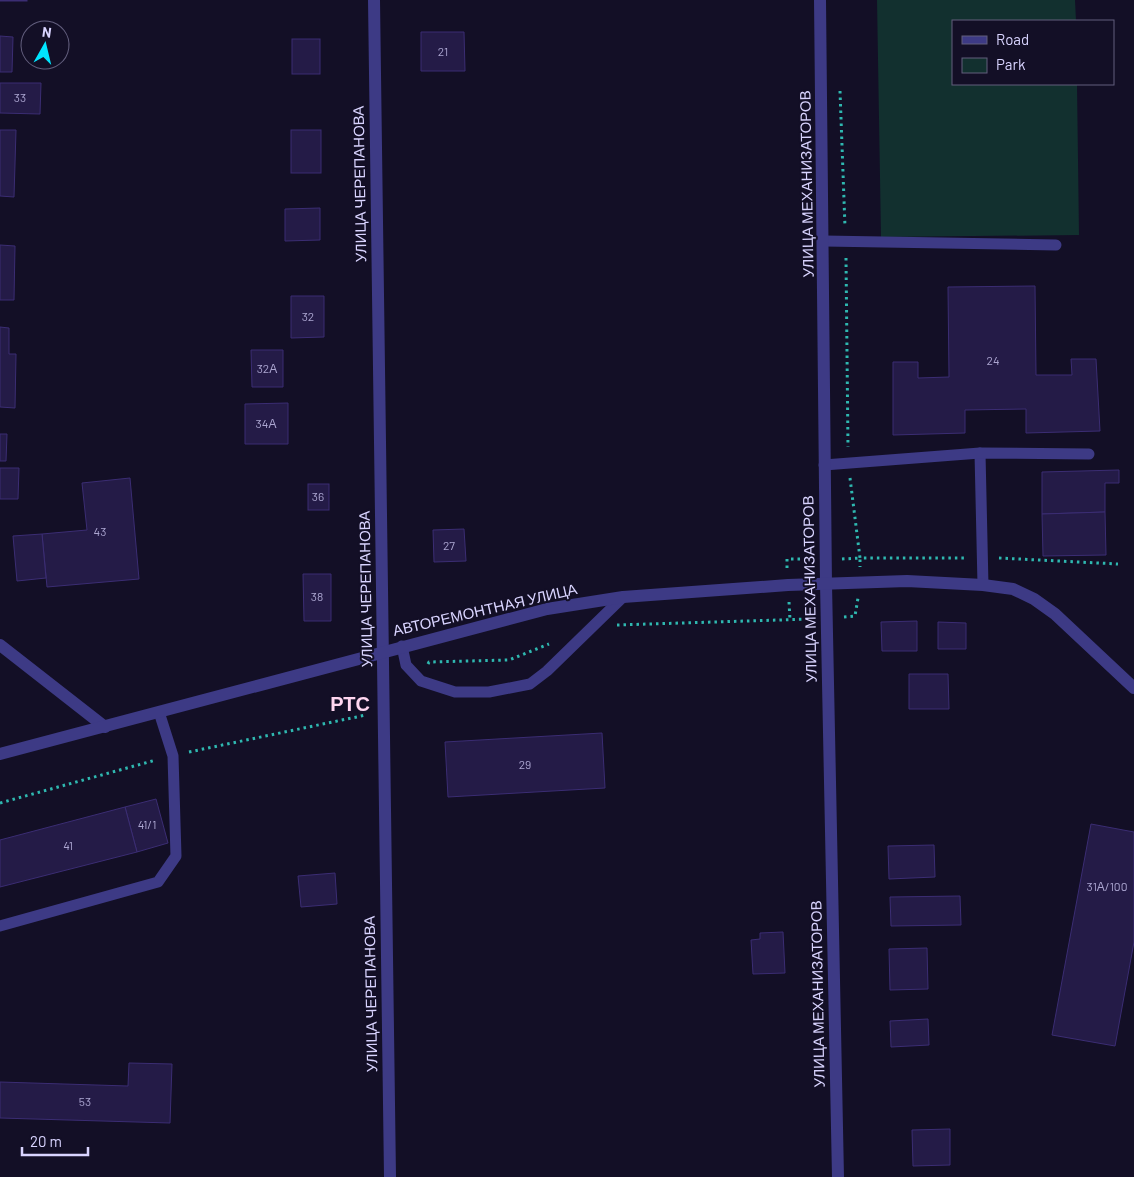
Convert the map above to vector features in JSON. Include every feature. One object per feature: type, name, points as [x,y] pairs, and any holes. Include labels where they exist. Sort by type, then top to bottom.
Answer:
[{"type":"street","name":"УЛИЦА ЧЕРЕПАНОВА","points":[[374,0],[390,1177]]},
{"type":"street","name":"УЛИЦА МЕХАНИЗАТОРОВ","points":[[820,0],[824,241],[824,465],[838,1177]]},
{"type":"street","name":"АВТОРЕМОНТНАЯ УЛИЦА","points":[[0,754],[546,609],[623,597],[691,591],[907,581],[983,585],[1013,589],[1034,599],[1055,614],[1128,676],[1134,688]]},
{"type":"street","points":[[0,645],[105,727]]},
{"type":"lane","points":[[824,241],[1056,245]]},
{"type":"lane","points":[[824,465],[980,454],[1090,454]]},
{"type":"lane","points":[[980,454],[983,585]]},
{"type":"lane","points":[[402,646],[406,665],[421,681],[455,692],[489,692],[530,684],[547,671],[623,597]]},
{"type":"lane","points":[[0,926],[158,882],[176,856],[173,756],[159,712]]},
{"type":"path","points":[[840,87],[845,242],[848,463],[860,558]]},
{"type":"green space","points":[[877,0],[1075,0],[1076,20],[952,20],[952,85],[1077,85],[1079,235],[881,237]]},
{"type":"building","points":[[27,0],[27,1],[0,1]]},
{"type":"building","points":[[421,32],[464,32],[465,71],[421,71]]},
{"type":"building","points":[[0,36],[13,37],[12,72],[0,72]]},
{"type":"building","points":[[292,39],[320,39],[320,74],[292,74]]},
{"type":"building","points":[[0,83],[41,83],[40,114],[0,113]]},
{"type":"building","points":[[0,130],[16,130],[14,197],[0,196]]},
{"type":"building","points":[[291,130],[321,130],[321,173],[291,173]]},
{"type":"building","points":[[320,208],[320,240],[285,241],[285,209]]},
{"type":"building","points":[[0,245],[15,246],[14,300],[0,300]]},
{"type":"building","points":[[1035,286],[1036,375],[1072,375],[1071,359],[1096,359],[1100,431],[1026,433],[1026,409],[965,410],[965,433],[893,435],[893,362],[918,362],[918,378],[949,377],[948,287]]},
{"type":"building","points":[[291,296],[324,296],[324,337],[291,338]]},
{"type":"building","points":[[0,327],[9,328],[9,354],[16,354],[15,408],[0,407]]},
{"type":"building","points":[[251,350],[283,350],[283,387],[252,387]]},
{"type":"building","points":[[288,403],[288,444],[245,444],[245,404]]},
{"type":"building","points":[[0,434],[7,434],[6,461],[0,461]]},
{"type":"building","points":[[0,468],[19,468],[18,499],[0,499]]},
{"type":"building","points":[[1119,470],[1119,483],[1105,483],[1105,512],[1042,514],[1042,472]]},
{"type":"building","points":[[130,478],[139,579],[47,587],[42,534],[87,530],[82,483]]},
{"type":"building","points":[[308,484],[329,484],[329,510],[308,510]]},
{"type":"building","points":[[1105,512],[1106,555],[1043,556],[1042,514]]},
{"type":"building","points":[[464,529],[466,561],[434,562],[433,530]]},
{"type":"building","points":[[42,534],[46,578],[17,581],[13,536]]},
{"type":"building","points":[[303,574],[331,574],[331,621],[304,621]]},
{"type":"building","points":[[917,621],[917,651],[882,651],[881,622]]},
{"type":"building","points":[[938,622],[966,623],[966,649],[938,649]]},
{"type":"building","points":[[909,674],[948,674],[949,709],[909,709]]},
{"type":"building","points":[[602,733],[605,788],[448,797],[445,742]]},
{"type":"building","points":[[156,799],[168,843],[137,852],[125,807]]},
{"type":"building","points":[[125,807],[137,852],[0,887],[0,840]]},
{"type":"building","points":[[1091,824],[1134,832],[1134,942],[1115,1046],[1052,1035]]},
{"type":"building","points":[[934,845],[935,877],[889,879],[888,846]]},
{"type":"building","points":[[335,873],[337,904],[301,907],[298,876]]},
{"type":"building","points":[[960,896],[961,925],[891,926],[890,897]]},
{"type":"building","points":[[783,932],[785,973],[753,974],[751,940],[760,939],[760,933]]},
{"type":"building","points":[[927,948],[928,989],[890,990],[889,949]]},
{"type":"building","points":[[928,1019],[929,1045],[891,1047],[890,1021]]},
{"type":"building","points":[[129,1063],[172,1064],[170,1123],[0,1118],[0,1082],[128,1086]]},
{"type":"building","points":[[950,1129],[950,1165],[913,1166],[912,1130]]},
{"type":"district","name":"РТС","points":[[350,704]]}]
